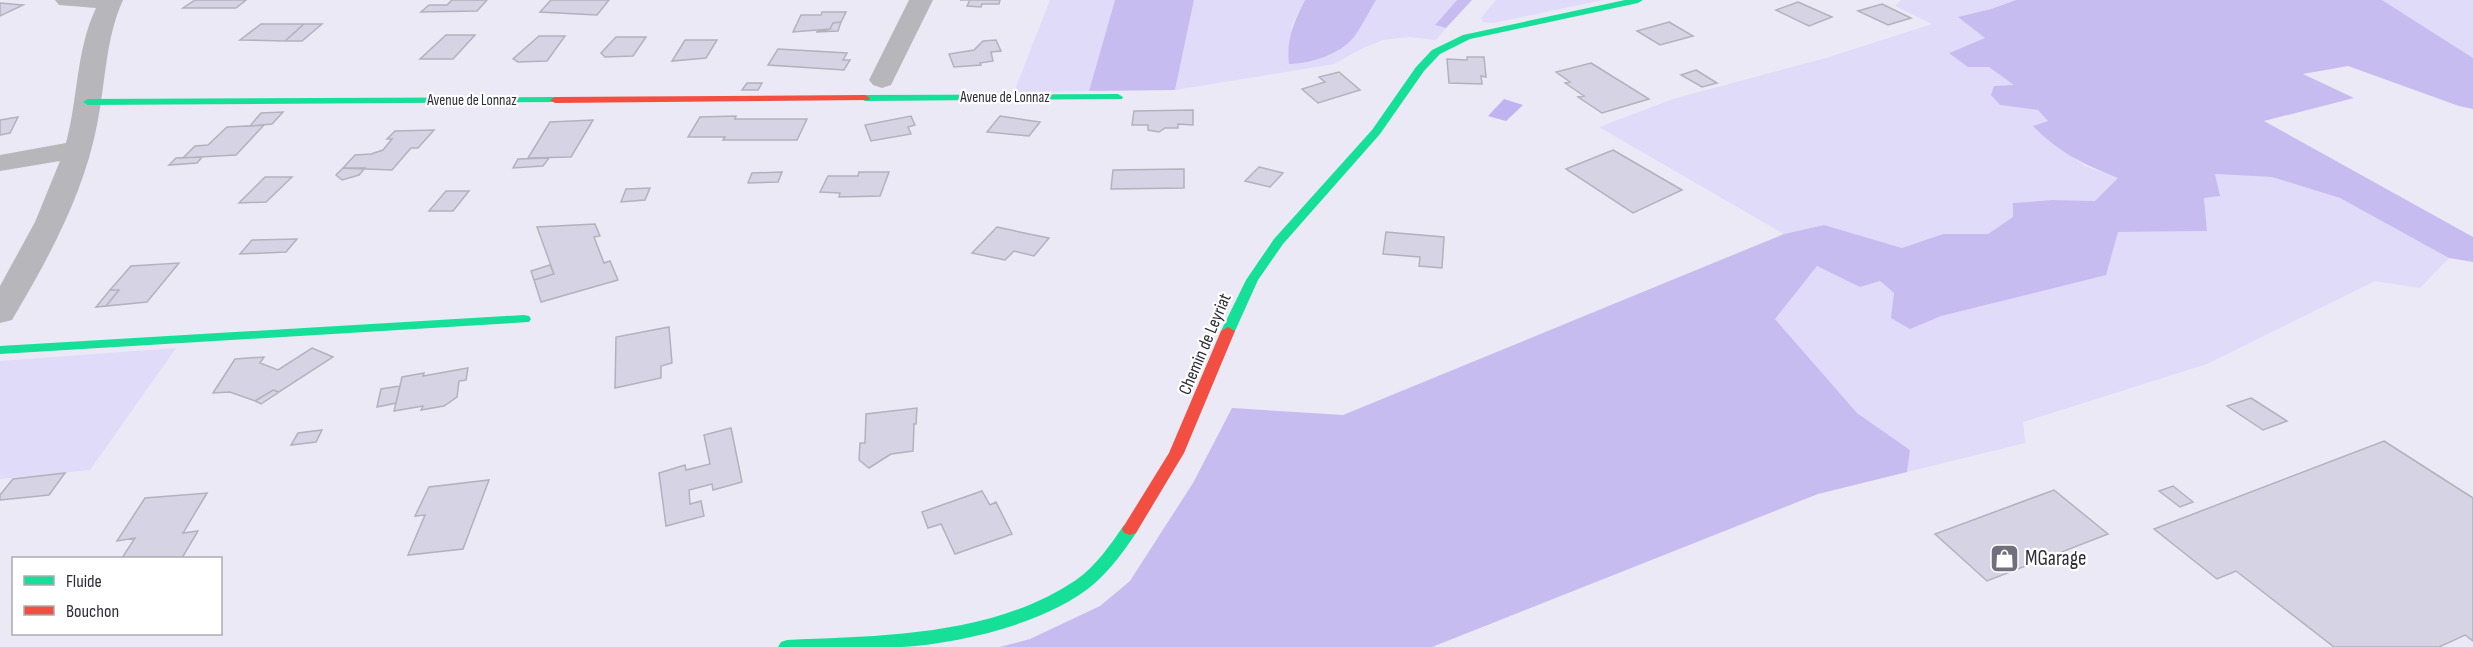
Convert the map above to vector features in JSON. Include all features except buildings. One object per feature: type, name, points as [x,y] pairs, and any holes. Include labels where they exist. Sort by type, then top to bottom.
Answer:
[{"type":"street","points":[[0,313],[50,222],[78,149],[88,102],[96,38],[110,1],[67,0]]},
{"type":"street","points":[[887,89],[921,0]]},
{"type":"street","name":"Chemin de Leyriat","points":[[787,647],[888,641],[955,631],[1018,615],[1053,602],[1084,583],[1112,552],[1163,477],[1189,428],[1237,312],[1263,263],[1378,130],[1430,59],[1451,43],[1472,36],[1638,0]]},
{"type":"street","name":"Avenue de Lonnaz","points":[[88,102],[856,98],[864,85],[887,89],[1118,97]]},
{"type":"street","points":[[0,163],[78,149]]},
{"type":"street","points":[[0,350],[524,319]]},
{"type":"shaded area","points":[[1050,0],[1115,0],[1089,91],[1014,92]]},
{"type":"shaded area","points":[[1115,0],[1194,0],[1175,90],[1089,91]]},
{"type":"shaded area","points":[[1194,0],[1305,0],[1292,25],[1289,64],[1297,64],[1325,57],[1341,49],[1354,37],[1376,0],[1457,0],[1435,25],[1446,28],[1436,40],[1409,37],[1383,40],[1334,64],[1175,90]]},
{"type":"shaded area","points":[[1305,0],[1376,0],[1363,24],[1348,43],[1333,53],[1315,60],[1289,64],[1288,55],[1292,31]]},
{"type":"shaded area","points":[[1457,0],[1472,0],[1446,28],[1435,25]]},
{"type":"shaded area","points":[[1496,0],[1603,0],[1493,23],[1483,22],[1481,18]]},
{"type":"shaded area","points":[[1901,0],[2016,0],[1959,17],[1986,38],[1950,52],[1968,67],[1989,67],[2015,85],[2000,105],[2038,110],[2048,121],[2034,126],[2085,166],[2119,178],[2095,201],[2052,200],[2013,203],[2013,217],[1988,234],[1943,234],[1902,248],[1824,225],[1784,234],[1599,127],[1673,99],[1826,58],[1932,24],[1895,6]]},
{"type":"shaded area","points":[[2016,0],[2382,0],[2473,58],[2473,109],[2348,66],[2303,74],[2354,98],[2264,121],[2473,237],[2473,262],[2449,258],[2340,198],[2272,177],[2215,174],[2220,196],[2204,198],[2207,231],[2118,232],[2106,275],[1941,316],[1910,329],[1891,318],[1894,293],[1880,281],[1860,287],[1817,266],[1775,319],[1857,413],[1910,450],[1907,472],[1818,494],[1432,647],[1000,647],[1030,639],[1100,606],[1130,581],[1193,483],[1232,408],[1343,415],[1784,234],[1824,225],[1902,248],[1943,234],[1988,234],[2013,217],[2013,203],[2052,200],[2095,201],[2118,178],[2072,157],[2042,135],[2033,126],[2048,121],[2038,110],[2000,105],[1991,95],[1994,86],[2014,85],[1989,67],[1968,67],[1949,53],[1985,38],[1958,17]]},
{"type":"shaded area","points":[[2382,0],[2473,0],[2473,58]]},
{"type":"shaded area","points":[[1504,99],[1523,105],[1506,121],[1488,116]]},
{"type":"shaded area","points":[[2214,174],[2272,177],[2340,198],[2449,258],[2420,288],[2375,281],[2207,364],[2023,422],[2025,443],[1907,472],[1910,450],[1857,413],[1775,319],[1817,266],[1860,287],[1879,281],[1894,293],[1910,328],[2117,232],[2207,231],[2204,197],[2219,196]]},
{"type":"shaded area","points":[[176,348],[90,470],[0,479],[0,361]]},
{"type":"traffic: fast","points":[[1228,331],[1252,280],[1278,242],[1376,132],[1420,69],[1436,52],[1467,37],[1638,0]]},
{"type":"traffic: fast","points":[[865,98],[1118,97]]},
{"type":"traffic: fast","points":[[88,102],[555,100]]},
{"type":"traffic: fast","points":[[0,350],[524,319]]},
{"type":"traffic: fast","points":[[787,647],[861,644],[940,635],[1017,617],[1052,602],[1082,584],[1102,565],[1130,529]]},
{"type":"traffic: jam","points":[[555,100],[865,98]]},
{"type":"traffic: jam","points":[[1130,529],[1176,453],[1228,331]]},
{"type":"place","name":"MGarage","points":[[2004,558]]}]
